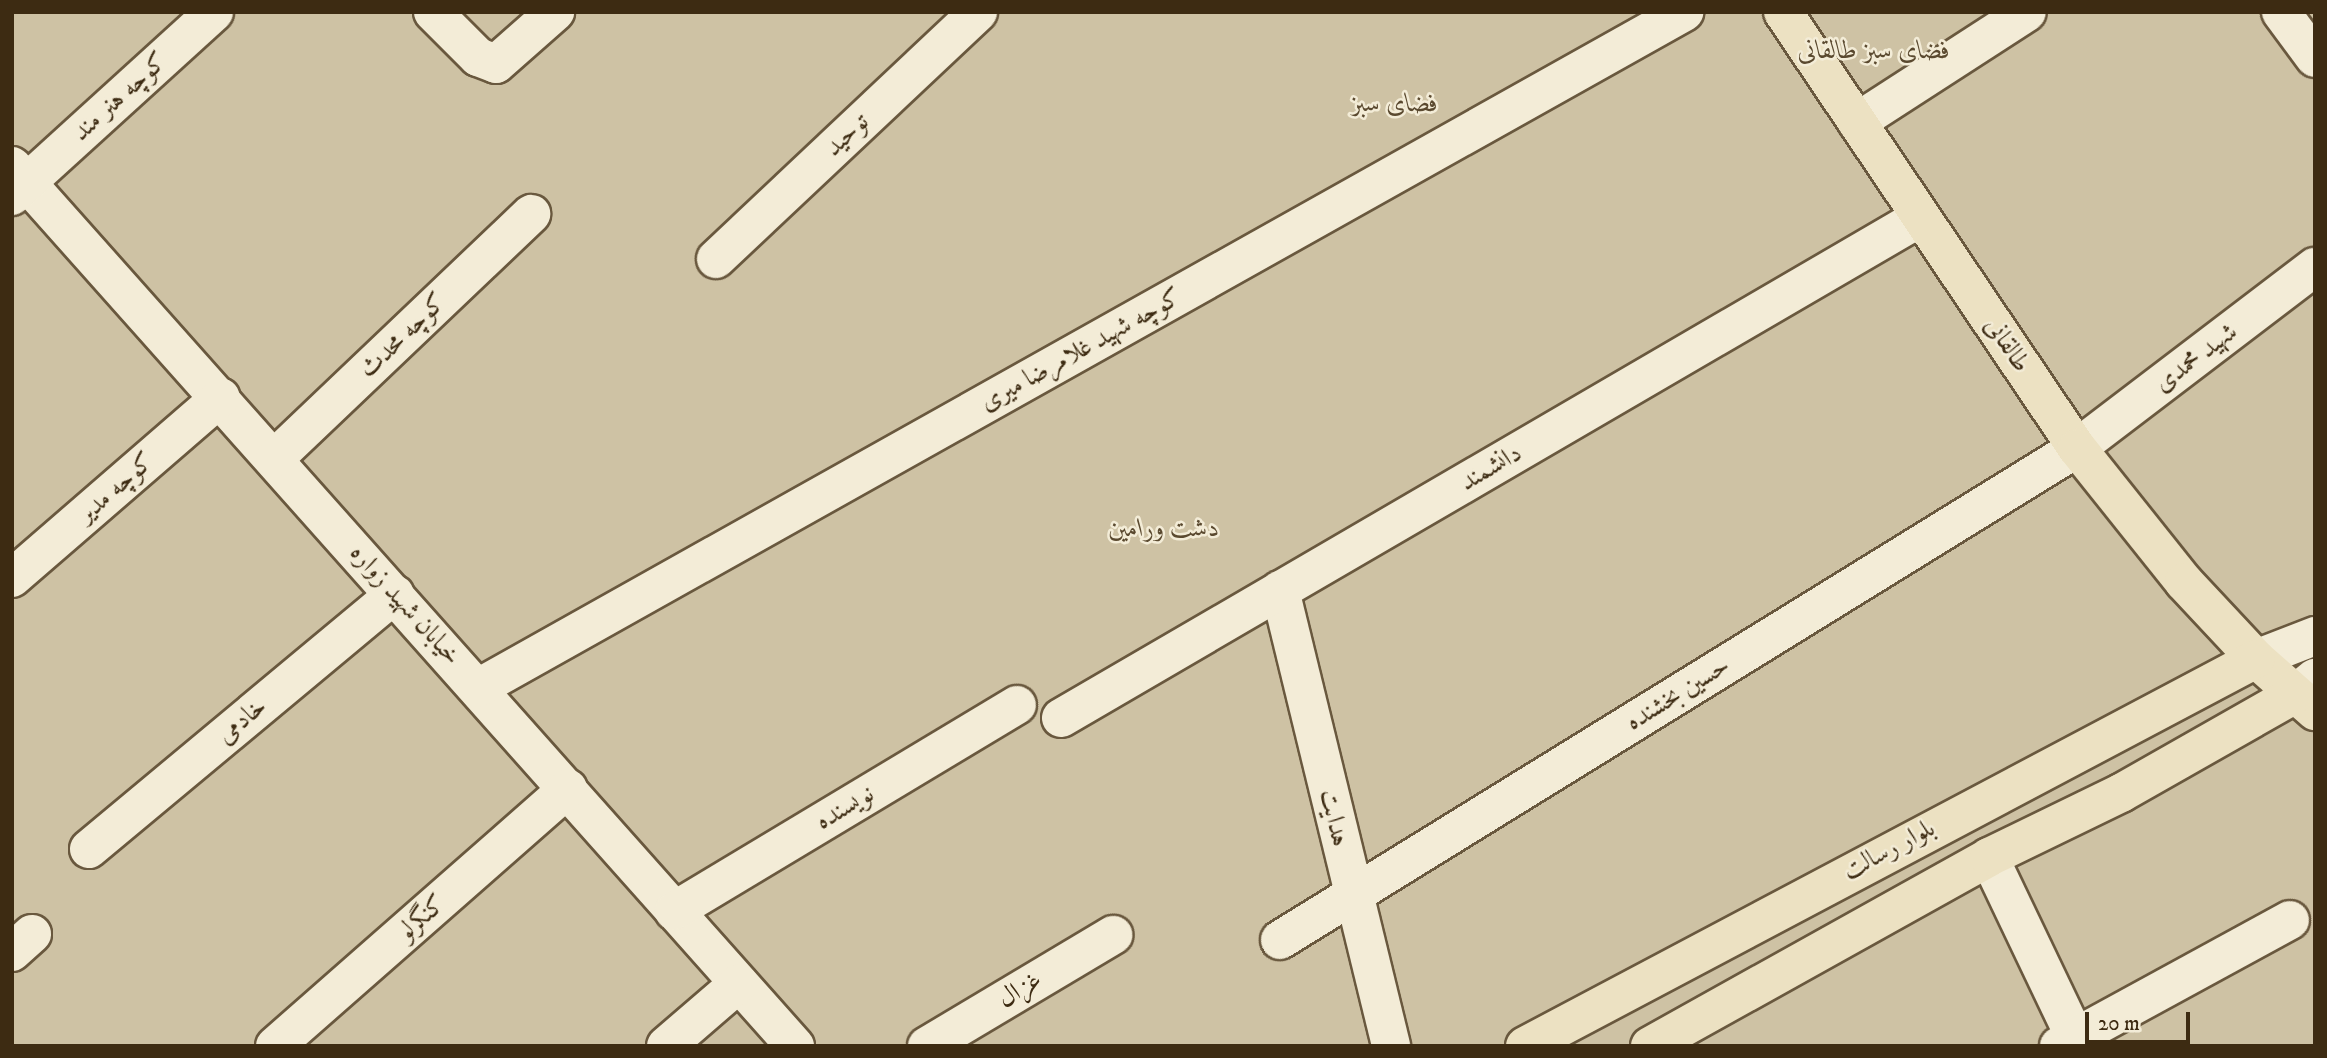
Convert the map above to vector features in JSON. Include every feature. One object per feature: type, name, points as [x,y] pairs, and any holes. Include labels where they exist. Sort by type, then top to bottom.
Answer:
[{"type":"main road","name":"طالقانی","points":[[1783,12],[2077,448],[2184,582],[2256,659],[2308,694]]},
{"type":"main road","name":"بلوار رسالت","points":[[1525,1046],[1569,1036],[2256,659]]},
{"type":"main road","name":"بلوار رسالت","points":[[1650,1046],[1989,857],[2121,793],[2308,694]]},
{"type":"street","name":"کوچه هنر مند","points":[[17,181],[214,12]]},
{"type":"street","points":[[433,12],[478,57],[496,64],[555,12]]},
{"type":"street","name":"توحید","points":[[716,259],[978,12]]},
{"type":"street","name":"کوچه شهید غلامرضا میری","points":[[478,688],[1684,12]]},
{"type":"street","points":[[1857,122],[2027,12]]},
{"type":"street","points":[[2281,12],[2315,58]]},
{"type":"street","name":"خیابان شهید زواره","points":[[17,181],[275,458],[795,1046]]},
{"type":"street","name":"کوچه محدث","points":[[275,458],[531,215]]},
{"type":"street","name":"دانشمند","points":[[1060,718],[1921,217]]},
{"type":"street","name":"شهید محمدی","points":[[2077,448],[2315,267]]},
{"type":"street","name":"کوچه مدیر","points":[[12,578],[220,397]]},
{"type":"street","name":"حسین بخشنده","points":[[1280,940],[2077,448]]},
{"type":"street","name":"هدایت","points":[[1280,590],[1352,895],[1391,1046]]},
{"type":"street","name":"خادمی","points":[[89,849],[395,594]]},
{"type":"street","points":[[2256,659],[2315,636]]},
{"type":"street","name":"نویسنده","points":[[674,911],[1017,705]]},
{"type":"street","name":"کنگرلو","points":[[275,1046],[568,789]]},
{"type":"street","points":[[1989,857],[2071,1042],[2290,920]]},
{"type":"street","name":"غزال","points":[[927,1046],[1113,935]]},
{"type":"street","points":[[666,1046],[739,983]]},
{"type":"green space","name":"دشت ورامین","points":[[12,12],[2315,12],[2315,1046],[12,1046]]},
{"type":"park label","name":"فضای سبز طالقانی","points":[[1874,51]]},
{"type":"park label","name":"فضای سبز","points":[[1395,104]]}]
